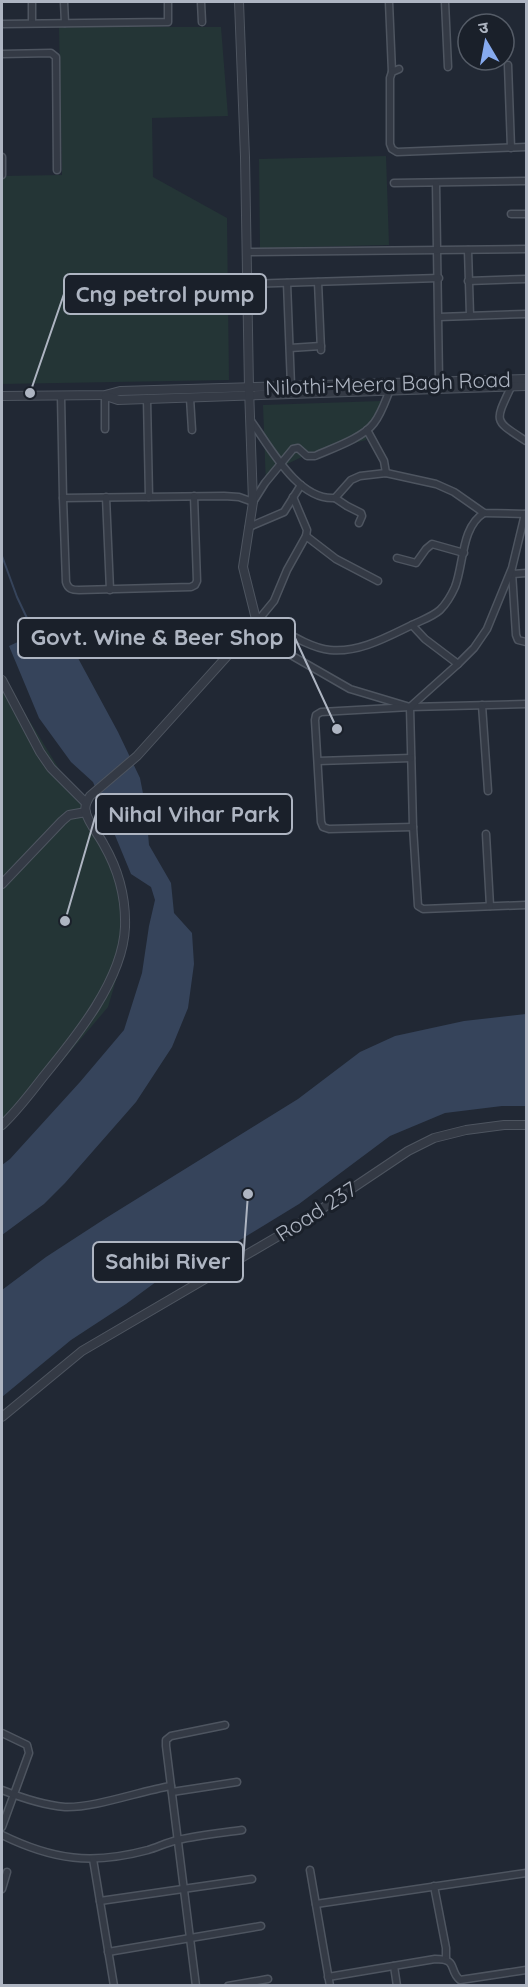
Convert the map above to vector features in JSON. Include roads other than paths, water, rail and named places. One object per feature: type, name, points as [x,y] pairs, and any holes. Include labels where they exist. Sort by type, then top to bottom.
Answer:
[{"type":"street","points":[[32,2],[32,23]]},
{"type":"street","points":[[64,2],[65,23]]},
{"type":"street","points":[[2,24],[168,22],[168,2]]},
{"type":"street","points":[[201,2],[202,22]]},
{"type":"street","points":[[239,2],[253,502],[243,567],[258,621]]},
{"type":"street","points":[[389,2],[395,70],[390,78],[390,144],[392,149],[397,152],[526,147]]},
{"type":"street","points":[[446,2],[448,67]]},
{"type":"street","points":[[2,54],[51,53],[56,57],[57,170]]},
{"type":"street","points":[[508,72],[511,148]]},
{"type":"street","points":[[2,157],[2,176]]},
{"type":"street","points":[[394,183],[526,181]]},
{"type":"street","points":[[436,183],[439,381]]},
{"type":"street","points":[[511,214],[526,214]]},
{"type":"street","points":[[247,252],[526,249]]},
{"type":"street","points":[[468,250],[470,315]]},
{"type":"street","points":[[248,284],[439,278]]},
{"type":"street","points":[[468,281],[526,279]]},
{"type":"street","points":[[290,348],[321,348],[318,282]]},
{"type":"street","points":[[287,283],[291,386]]},
{"type":"street","points":[[439,317],[526,314]]},
{"type":"street","name":"Nilothi-Meera Bagh Road","points":[[249,392],[389,392],[511,383],[526,379]]},
{"type":"street","name":"Nilothi-Meera Bagh Road","points":[[249,392],[291,386],[439,381],[511,383],[526,386]]},
{"type":"street","points":[[511,383],[499,420],[502,425],[526,441]]},
{"type":"street","points":[[2,396],[105,395],[120,391],[249,392]]},
{"type":"street","points":[[105,395],[118,400],[190,398],[249,392]]},
{"type":"street","points":[[253,502],[264,483],[295,448],[307,456],[315,456],[367,430],[382,410],[389,392]]},
{"type":"street","points":[[105,395],[105,429]]},
{"type":"street","points":[[62,396],[63,498],[68,587],[72,590],[110,590],[195,585],[197,581],[194,496]]},
{"type":"street","points":[[190,398],[192,430]]},
{"type":"street","points":[[147,399],[149,497]]},
{"type":"street","points":[[251,421],[291,476],[301,485],[321,496],[335,498],[361,513],[359,523]]},
{"type":"street","points":[[367,430],[384,461],[386,473]]},
{"type":"street","points":[[335,498],[351,480],[360,476],[386,473],[436,484],[454,492],[484,513],[526,514],[512,571],[487,629],[474,648],[410,707],[413,827],[418,906],[423,909],[526,905]]},
{"type":"street","points":[[249,527],[284,512],[301,485]]},
{"type":"street","points":[[63,498],[194,496],[239,497],[253,502]]},
{"type":"street","points":[[106,497],[110,590]]},
{"type":"street","points":[[2,884],[62,820],[87,804],[137,756],[274,601],[287,570],[306,536],[294,497]]},
{"type":"street","points":[[258,621],[314,646],[329,650],[361,647],[412,625],[435,613],[450,599],[456,585],[472,523],[484,513]]},
{"type":"street","points":[[306,536],[336,559],[378,581]]},
{"type":"street","points":[[397,558],[416,563],[432,544],[464,553]]},
{"type":"street","points":[[512,571],[526,573]]},
{"type":"street","points":[[512,571],[516,635],[518,640],[526,642]]},
{"type":"street","points":[[412,625],[425,639],[458,664]]},
{"type":"street","points":[[249,631],[350,689],[410,707]]},
{"type":"street","points":[[2,680],[40,752],[51,768],[87,804],[120,876],[125,927],[122,945],[108,985],[74,1040],[2,1125]]},
{"type":"street","points":[[413,827],[329,829],[323,827],[316,715],[321,712],[410,707],[526,704]]},
{"type":"street","points":[[482,705],[488,791]]},
{"type":"street","points":[[318,761],[411,758]]},
{"type":"street","points":[[486,834],[490,906]]},
{"type":"street","name":"Road 237","points":[[2,1417],[82,1351],[299,1224],[408,1151],[434,1138],[466,1130],[504,1125],[526,1125]]},
{"type":"street","points":[[196,1986],[165,1746],[166,1740],[171,1736],[225,1725]]},
{"type":"street","points":[[2,1733],[27,1745],[28,1754],[2,1827]]},
{"type":"street","points":[[2,1790],[40,1803],[67,1807],[172,1789],[237,1782]]},
{"type":"street","points":[[2,1834],[48,1854],[93,1859],[134,1853],[178,1840],[242,1830]]},
{"type":"street","points":[[93,1859],[114,1986]]},
{"type":"street","points":[[310,1870],[330,1986]]},
{"type":"street","points":[[2,1889],[7,1872]]},
{"type":"street","points":[[316,1904],[526,1873]]},
{"type":"street","points":[[100,1901],[252,1879]]},
{"type":"street","points":[[434,1886],[446,1959],[452,1965],[456,1978],[460,1980],[526,1970]]},
{"type":"street","points":[[108,1952],[261,1926]]},
{"type":"street","points":[[328,1977],[446,1959]]},
{"type":"street","points":[[394,1966],[397,1986]]},
{"type":"street","points":[[228,1986],[268,1979]]},
{"type":"water","points":[[59,623],[118,732],[140,778],[146,809],[149,845],[171,883],[174,913],[192,933],[194,964],[188,1008],[172,1047],[136,1102],[44,1204],[2,1235],[2,1165],[80,1082],[124,1030],[142,973],[155,900],[151,887],[131,874],[93,782],[71,762],[39,718],[9,646]]},
{"type":"water","points":[[526,1014],[526,1106],[502,1106],[445,1113],[390,1136],[299,1204],[235,1243],[164,1276],[71,1340],[2,1397],[2,1290],[46,1257],[298,1099],[360,1052],[395,1036],[464,1021]]},
{"type":"waterway","points":[[2,556],[17,597],[35,635]]},
{"type":"place","name":"Cng petrol pump","points":[[30,393]]},
{"type":"place","name":"Govt. Wine & Beer Shop","points":[[337,729]]},
{"type":"place","name":"Nihal Vihar Park","points":[[65,921]]},
{"type":"place","name":"Sahibi River","points":[[248,1194]]}]
